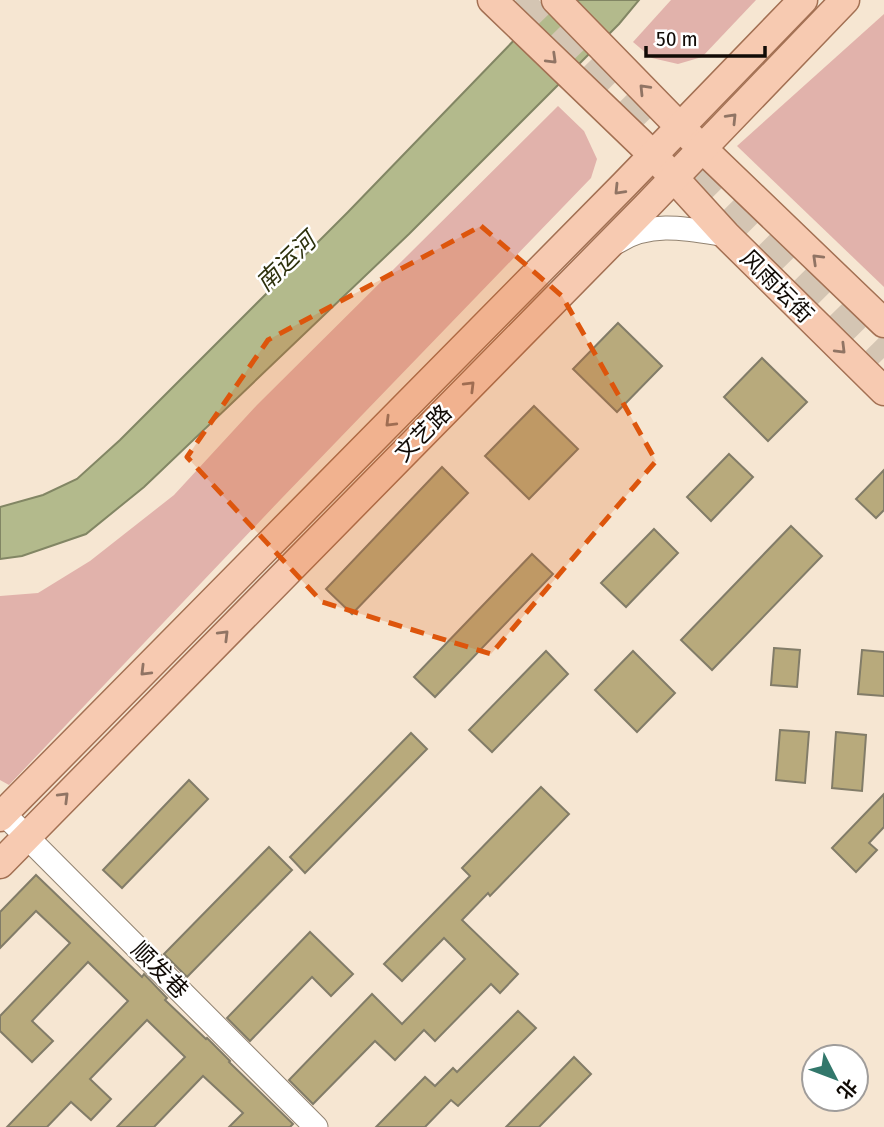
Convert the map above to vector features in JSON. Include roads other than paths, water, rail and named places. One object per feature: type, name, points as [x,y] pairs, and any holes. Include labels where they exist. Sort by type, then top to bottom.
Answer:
[{"type":"main road","name":"风雨坛街","points":[[492,0],[653,155],[726,235],[884,391]]},
{"type":"main road","name":"风雨坛街","points":[[556,0],[680,127],[884,323]]},
{"type":"main road","name":"文艺路","points":[[1,814],[803,0]]},
{"type":"main road","name":"文艺路","points":[[0,864],[604,250],[845,0]]},
{"type":"street","points":[[604,250],[622,238],[649,228],[684,228],[726,235]]},
{"type":"street","name":"顺发巷","points":[[1,814],[27,835],[316,1127]]},
{"type":"tunnel","points":[[516,0],[599,86]]},
{"type":"tunnel","points":[[590,61],[884,358]]},
{"type":"water label","name":"南运河","points":[[286,262]]}]
